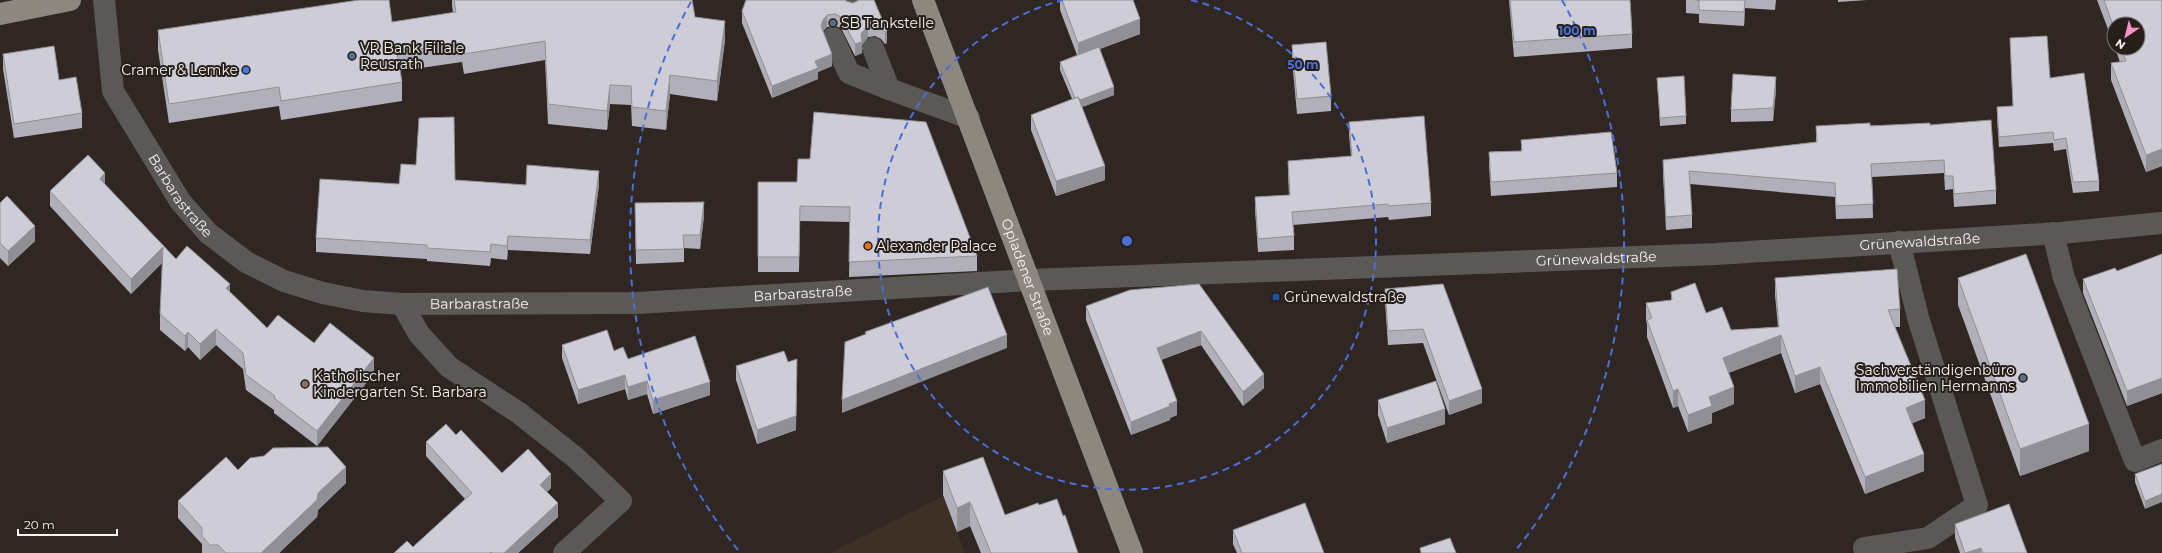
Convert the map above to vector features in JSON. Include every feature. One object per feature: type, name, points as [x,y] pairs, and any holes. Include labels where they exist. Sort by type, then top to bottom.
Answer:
[{"type":"main road","points":[[0,14],[70,0]]},
{"type":"main road","name":"Opladener Straße","points":[[923,0],[969,118],[1132,553]]},
{"type":"street","name":"Barbarastraße","points":[[104,0],[113,90],[180,201],[208,233],[246,262],[284,281],[324,293],[363,302],[402,304],[636,303],[1030,280]]},
{"type":"street","points":[[833,38],[849,73],[969,118]]},
{"type":"street","points":[[873,48],[889,89]]},
{"type":"street","name":"Grünewaldstraße","points":[[1030,280],[1716,254],[2054,233],[2162,223]]},
{"type":"street","points":[[2054,233],[2064,278],[2135,461],[2162,450]]},
{"type":"street","points":[[1864,548],[1928,538],[1977,506],[1919,321],[1899,242]]},
{"type":"street","points":[[402,304],[419,334],[450,367],[519,413],[576,458],[621,501],[564,553]]},
{"type":"shaded area","points":[[943,496],[965,553],[830,553]]},
{"type":"building","points":[[359,0],[389,0],[392,22],[456,12],[454,0],[692,0],[695,17],[725,21],[717,81],[670,75],[666,111],[632,107],[631,86],[610,85],[607,111],[548,104],[545,41],[464,54],[462,43],[397,52],[402,82],[281,101],[279,87],[169,104],[158,30]]},
{"type":"building","points":[[746,0],[846,0],[853,3],[859,0],[874,0],[887,31],[885,32],[881,27],[875,24],[868,25],[861,34],[862,42],[855,44],[841,17],[835,14],[827,15],[821,26],[832,54],[815,61],[818,68],[772,86],[742,11]]},
{"type":"building","points":[[1062,0],[1133,0],[1140,19],[1078,43]]},
{"type":"building","points":[[1510,0],[1630,0],[1632,34],[1514,42]]},
{"type":"building","points":[[1699,0],[1745,0],[1744,12],[1699,10]]},
{"type":"building","points":[[2104,0],[2162,0],[2162,149],[2146,155],[2111,63],[2126,61],[2124,56],[2146,56],[2146,16],[2110,16]]},
{"type":"building","points":[[2047,36],[2050,78],[2084,73],[2099,181],[2073,182],[2066,138],[2054,140],[2053,132],[1999,137],[1997,107],[2013,106],[2010,38]]},
{"type":"building","points":[[1326,42],[1331,96],[1297,99],[1292,45]]},
{"type":"building","points":[[54,46],[59,80],[76,77],[82,113],[14,124],[3,54]]},
{"type":"building","points":[[1099,47],[1114,87],[1080,100],[1078,97],[1075,98],[1060,62]]},
{"type":"building","points":[[1733,74],[1776,77],[1773,108],[1731,110]]},
{"type":"building","points":[[1684,76],[1686,116],[1660,118],[1657,78]]},
{"type":"building","points":[[1078,97],[1105,166],[1056,181],[1031,115]]},
{"type":"building","points":[[814,112],[926,122],[977,256],[849,262],[850,207],[800,206],[799,257],[758,257],[758,182],[797,182],[798,159],[810,159]]},
{"type":"building","points":[[1424,116],[1431,203],[1389,206],[1388,204],[1292,212],[1294,236],[1258,239],[1255,197],[1290,195],[1288,161],[1352,156],[1349,122]]},
{"type":"building","points":[[454,117],[455,180],[526,185],[527,165],[599,171],[590,240],[508,236],[507,246],[491,244],[490,252],[427,248],[427,245],[316,238],[320,179],[399,184],[401,164],[416,165],[419,118]]},
{"type":"building","points":[[1991,120],[1996,190],[1954,194],[1953,176],[1945,176],[1944,160],[1871,164],[1873,204],[1836,206],[1835,183],[1689,171],[1692,215],[1666,217],[1663,160],[1817,142],[1816,126],[1870,123],[1870,126],[1930,123],[1930,125]]},
{"type":"building","points":[[1611,132],[1617,173],[1491,182],[1489,152],[1522,151],[1521,140]]},
{"type":"building","points":[[88,155],[105,173],[100,179],[176,259],[187,246],[230,284],[226,288],[267,328],[278,315],[314,343],[330,323],[374,358],[317,431],[274,398],[275,396],[246,375],[243,353],[216,329],[200,344],[188,332],[185,336],[160,314],[163,247],[131,279],[50,191]]},
{"type":"building","points":[[7,196],[35,226],[8,251],[0,243],[0,203]]},
{"type":"building","points":[[704,202],[700,235],[683,235],[684,249],[636,250],[635,203]]},
{"type":"building","name":"Sachverständigenbüro Immobilien Hermanns","points":[[2026,254],[2089,424],[2020,449],[1958,278]]},
{"type":"building","points":[[2162,254],[2162,378],[2127,391],[2083,279],[2115,268],[2117,271]]},
{"type":"building","points":[[1897,269],[1900,309],[1888,310],[1925,400],[1906,408],[1924,454],[1865,477],[1820,367],[1795,376],[1781,335],[1723,358],[1734,387],[1709,397],[1712,406],[1688,415],[1678,389],[1673,391],[1647,320],[1652,318],[1646,303],[1672,300],[1671,292],[1695,283],[1706,313],[1722,307],[1731,330],[1779,327],[1775,278]]},
{"type":"building","points":[[1199,284],[1264,374],[1243,392],[1201,331],[1157,348],[1177,401],[1169,404],[1170,406],[1131,422],[1086,306],[1130,290]]},
{"type":"building","points":[[1443,284],[1482,389],[1449,401],[1423,329],[1388,331],[1385,289]]},
{"type":"building","points":[[988,287],[1007,335],[842,400],[845,342],[866,334],[865,332]]},
{"type":"building","points":[[607,330],[614,351],[623,347],[628,359],[695,336],[710,382],[653,400],[647,381],[628,387],[625,375],[578,390],[562,345]]},
{"type":"building","points":[[784,351],[788,362],[797,359],[796,416],[757,430],[736,366]]},
{"type":"building","points":[[1436,381],[1445,409],[1387,428],[1378,400]]},
{"type":"building","points":[[446,424],[456,435],[461,430],[502,473],[528,449],[551,474],[540,485],[558,503],[504,553],[394,553],[407,541],[413,547],[472,493],[426,442]]},
{"type":"building","points":[[328,447],[346,467],[318,493],[317,500],[261,553],[226,553],[218,545],[210,545],[202,536],[202,528],[178,501],[226,457],[238,470],[250,458],[264,456],[273,448]]},
{"type":"building","points":[[983,457],[1005,515],[1038,503],[1039,505],[1057,499],[1063,516],[1065,515],[1078,553],[991,553],[970,502],[957,508],[943,471]]},
{"type":"building","points":[[2162,464],[2162,494],[2145,501],[2135,474]]},
{"type":"building","points":[[1305,503],[1324,553],[1242,553],[1233,530]]},
{"type":"building","points":[[2009,504],[2027,553],[1983,553],[1981,548],[1965,553],[1955,524]]},
{"type":"building","points":[[1450,538],[1456,553],[1421,553],[1420,548]]},
{"type":"place","name":"SB Tankstelle","points":[[833,23]]},
{"type":"place","name":"VR Bank Filiale Reusrath","points":[[352,56]]},
{"type":"place","name":"Cramer & Lemke","points":[[246,70]]},
{"type":"place","name":"Alexander Palace","points":[[868,246]]},
{"type":"place","name":"Grünewaldstraße","points":[[1276,297]]},
{"type":"place","name":"Sachverständigenbüro Immobilien Hermanns","points":[[2023,378]]},
{"type":"place","name":"Katholischer Kindergarten St. Barbara","points":[[305,384]]}]
